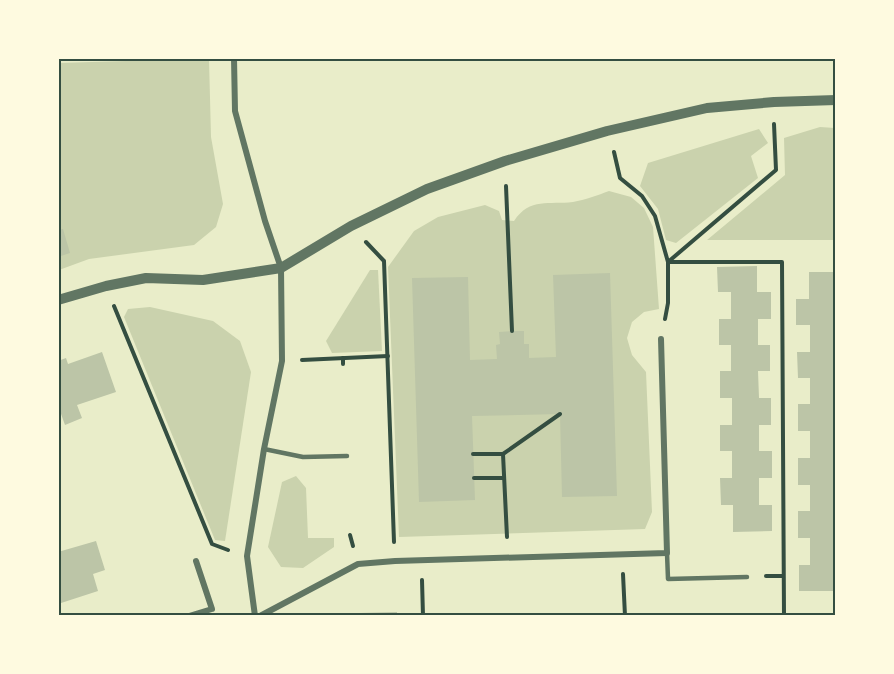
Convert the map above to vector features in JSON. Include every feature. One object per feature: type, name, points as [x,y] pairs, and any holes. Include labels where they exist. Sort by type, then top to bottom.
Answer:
[{"type":"street","points":[[234,58],[235,111],[265,221],[281,268],[282,361],[264,449],[247,556],[255,615]]},
{"type":"street","points":[[58,300],[106,286],[146,278],[203,280],[281,268],[351,226],[427,189],[505,161],[608,130],[707,108],[774,102],[836,100]]},
{"type":"street","points":[[260,615],[358,564],[667,553],[661,339]]},
{"type":"street","points":[[189,615],[212,609],[196,561]]},
{"type":"lane","points":[[264,449],[303,457],[347,456]]},
{"type":"lane","points":[[667,553],[668,579],[747,577]]},
{"type":"path","points":[[668,262],[776,170],[774,102]]},
{"type":"path","points":[[608,130],[620,178],[642,196],[655,216],[668,262],[668,303],[661,339]]},
{"type":"path","points":[[505,161],[512,331]]},
{"type":"path","points":[[351,226],[384,261],[395,561]]},
{"type":"path","points":[[668,262],[782,262],[784,615]]},
{"type":"path","points":[[106,286],[212,544],[247,556]]},
{"type":"path","points":[[282,361],[388,356]]},
{"type":"path","points":[[343,358],[343,364]]},
{"type":"path","points":[[473,454],[503,454],[560,414]]},
{"type":"path","points":[[503,454],[508,558]]},
{"type":"path","points":[[474,478],[504,478]]},
{"type":"path","points":[[622,555],[625,615]]},
{"type":"path","points":[[421,560],[423,615]]},
{"type":"green space","points":[[209,59],[211,137],[223,204],[216,227],[194,245],[89,259],[59,270],[58,63]]},
{"type":"green space","points":[[820,127],[835,128],[835,240],[707,240],[785,175],[784,138]]},
{"type":"green space","points":[[759,129],[768,143],[751,156],[758,178],[676,243],[666,240],[658,209],[640,186],[648,163]]},
{"type":"green space","points":[[609,191],[631,197],[644,208],[653,227],[659,309],[644,312],[632,322],[627,338],[632,355],[646,372],[652,512],[645,529],[399,537],[388,267],[414,231],[438,217],[485,205],[499,211],[502,220],[514,221],[520,213],[533,205],[573,202]]},
{"type":"green space","points":[[370,270],[378,270],[382,351],[332,353],[326,341]]},
{"type":"green space","points":[[150,307],[213,321],[240,341],[251,372],[225,541],[215,540],[124,317],[128,309]]},
{"type":"green space","points":[[296,476],[306,488],[308,538],[334,538],[334,547],[303,568],[281,567],[268,547],[282,482]]},
{"type":"building","points":[[63,229],[70,253],[58,257],[58,230]]},
{"type":"building","points":[[757,266],[757,292],[771,292],[771,319],[758,319],[758,345],[770,345],[770,371],[758,371],[759,398],[771,398],[771,425],[759,425],[759,451],[772,451],[772,478],[759,478],[759,505],[772,505],[772,531],[733,532],[733,505],[721,505],[720,478],[732,478],[732,451],[720,451],[720,425],[732,425],[732,398],[720,398],[720,371],[731,371],[731,345],[719,345],[719,319],[731,319],[731,292],[718,292],[717,267]]},
{"type":"building","points":[[809,272],[836,272],[836,591],[799,591],[799,565],[810,565],[810,538],[798,538],[798,511],[810,511],[810,485],[798,485],[798,458],[810,458],[810,431],[798,431],[798,404],[810,404],[810,378],[798,378],[797,352],[810,352],[810,325],[796,325],[796,299],[809,299]]},
{"type":"building","points":[[610,273],[617,496],[562,497],[560,414],[472,416],[475,500],[419,502],[412,278],[468,277],[470,360],[497,359],[496,345],[500,344],[499,332],[512,331],[524,331],[524,344],[529,344],[529,358],[556,357],[553,275]]},
{"type":"building","points":[[102,352],[116,392],[77,405],[82,418],[65,425],[60,411],[58,412],[58,361],[66,358],[68,364]]},
{"type":"building","points":[[96,541],[105,570],[93,574],[98,591],[58,604],[58,552]]},
{"type":"building","points":[[397,612],[397,616],[359,616],[359,613]]}]
